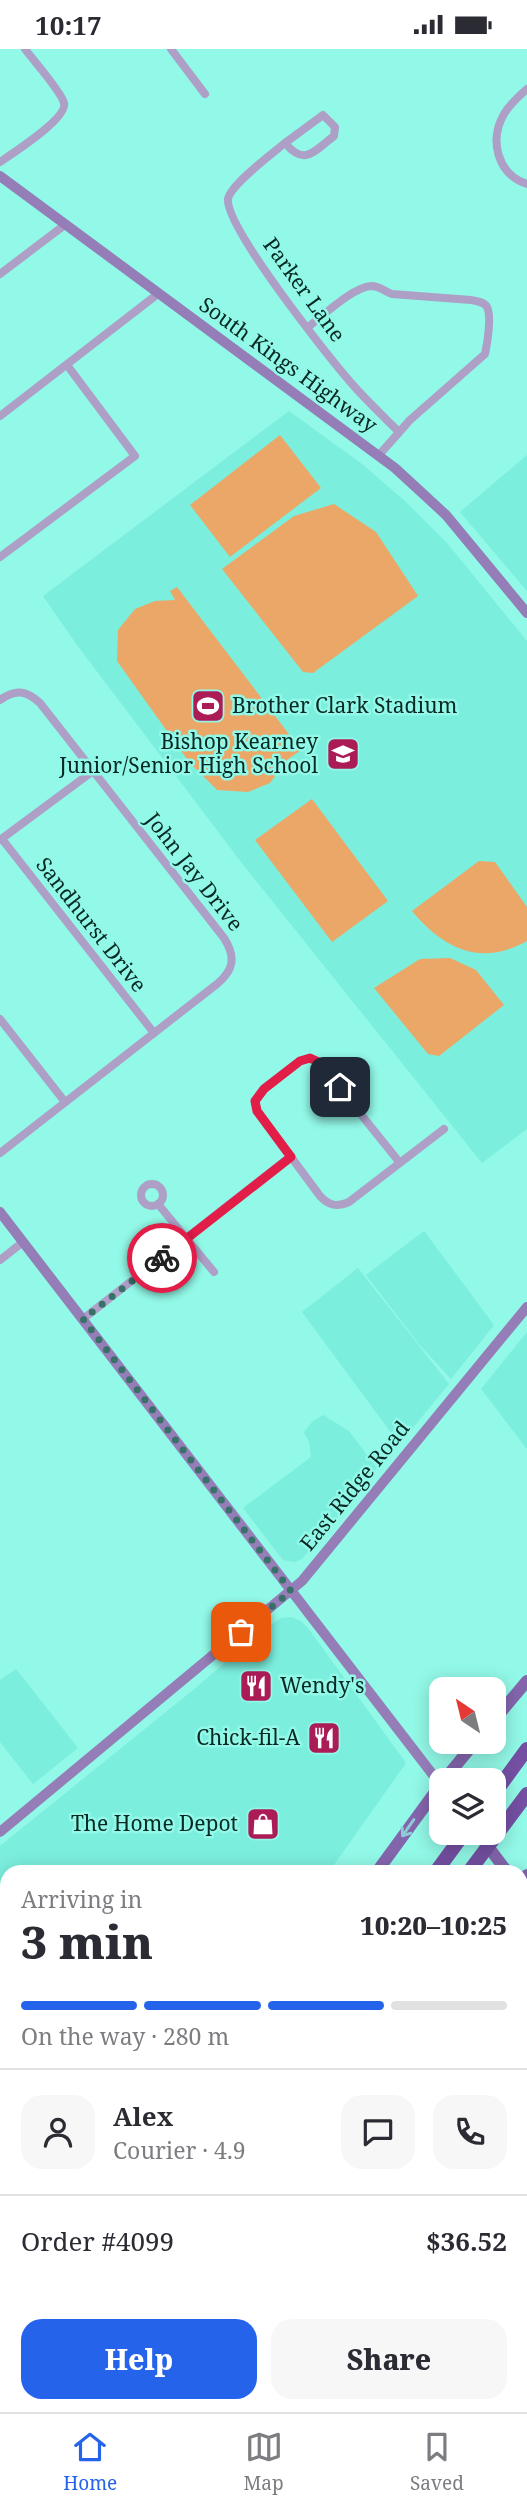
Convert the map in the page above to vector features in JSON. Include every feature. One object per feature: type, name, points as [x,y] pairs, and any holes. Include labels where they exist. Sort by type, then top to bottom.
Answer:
[{"type":"highway","points":[[506,1778],[527,1749]]},
{"type":"highway","points":[[474,1865],[527,1794]]},
{"type":"highway","points":[[441,1865],[455,1845]]},
{"type":"main road","name":"South Kings Highway","points":[[0,176],[379,455],[446,515],[527,613]]},
{"type":"main road","points":[[0,1212],[430,1768]]},
{"type":"main road","name":"East Ridge Road","points":[[0,1832],[291,1591],[527,1307]]},
{"type":"main road","points":[[506,1706],[527,1681]]},
{"type":"main road","points":[[454,1768],[465,1754]]},
{"type":"main road","points":[[382,1865],[429,1801]]},
{"type":"main road","points":[[487,1845],[502,1865]]},
{"type":"street","points":[[0,162],[57,119],[64,110],[65,104],[60,95],[24,49]]},
{"type":"street","points":[[173,50],[205,94]]},
{"type":"street","points":[[527,89],[502,116],[496,139],[504,167],[512,176],[527,184]]},
{"type":"street","name":"Parker Lane","points":[[285,143],[298,156],[310,155],[334,136],[335,127],[327,116],[318,116],[285,143],[230,191],[228,204],[255,255],[308,327],[352,384],[398,431]]},
{"type":"street","points":[[0,274],[66,224]]},
{"type":"street","points":[[308,327],[362,288],[371,286],[381,287],[392,294],[471,300],[481,302],[487,307],[489,315],[485,355],[398,431],[379,455]]},
{"type":"street","points":[[0,416],[159,293]]},
{"type":"street","points":[[0,557],[135,456],[67,365]]},
{"type":"street","name":"John Jay Drive","points":[[0,701],[14,692],[21,691],[33,697],[224,939],[233,957],[230,971],[225,977],[0,1153]]},
{"type":"street","points":[[1,839],[93,771]]},
{"type":"street","name":"Sandhurst Drive","points":[[1,839],[154,1033]]},
{"type":"street","points":[[0,1019],[65,1102]]},
{"type":"street","points":[[400,1163],[318,1061],[310,1058],[300,1061],[264,1089],[255,1101],[257,1111],[324,1201],[336,1206],[349,1202],[400,1163],[444,1129]]},
{"type":"street","points":[[83,1319],[291,1157]]},
{"type":"street","points":[[158,1204],[214,1272]]},
{"type":"street","points":[[0,1260],[23,1242]]},
{"type":"shaded area","name":"Bishop Kearney Junior/Senior High School","points":[[289,411],[362,464],[406,502],[447,543],[527,641],[527,1129],[482,1163],[241,862],[43,596]]},
{"type":"shaded area","points":[[280,435],[321,488],[230,557],[190,505]]},
{"type":"shaded area","points":[[527,455],[527,591],[460,512]]},
{"type":"shaded area","points":[[334,504],[376,532],[418,596],[313,673],[303,672],[222,569],[294,516]]},
{"type":"shaded area","name":"Brother Clark Stadium","points":[[177,587],[301,750],[287,760],[270,783],[248,792],[217,790],[189,762],[117,661],[118,630],[135,609],[155,601],[175,600],[170,591]]},
{"type":"shaded area","points":[[312,799],[388,901],[332,942],[255,840]]},
{"type":"shaded area","points":[[479,861],[495,862],[527,907],[527,941],[510,949],[494,953],[464,950],[437,935],[412,911]]},
{"type":"shaded area","points":[[450,958],[476,970],[504,1005],[439,1056],[428,1054],[374,988],[420,959]]},
{"type":"shaded area","points":[[424,1231],[494,1325],[451,1379],[419,1344],[366,1275]]},
{"type":"shaded area","points":[[358,1268],[449,1384],[398,1442],[302,1312]]},
{"type":"shaded area","points":[[527,1332],[527,1449],[481,1389]]},
{"type":"shaded area","points":[[323,1415],[349,1431],[377,1468],[302,1559],[294,1562],[283,1560],[243,1508],[311,1457],[309,1442],[304,1432],[313,1421]]},
{"type":"shaded area","points":[[291,1617],[308,1628],[406,1763],[334,1865],[0,1865],[0,1846],[198,1686],[259,1633],[281,1618]]},
{"type":"shaded area","points":[[16,1669],[78,1748],[33,1784],[0,1742],[0,1680]]},
{"type":"way so far","points":[[162,1258],[83,1319],[291,1591],[241,1632]]},
{"type":"place","name":"Brother Clark Stadium","points":[[208,706]]},
{"type":"place","name":"Bishop Kearney Junior/Senior High School","points":[[343,754]]},
{"type":"place","name":"Wendy's","points":[[256,1686]]},
{"type":"place","name":"Chick-fil-A","points":[[324,1738]]},
{"type":"place","name":"The Home Depot","points":[[263,1824]]},
{"type":"route","points":[[162,1258],[291,1157],[257,1111],[255,1101],[260,1092],[300,1061],[310,1058],[322,1064],[340,1087]]}]
